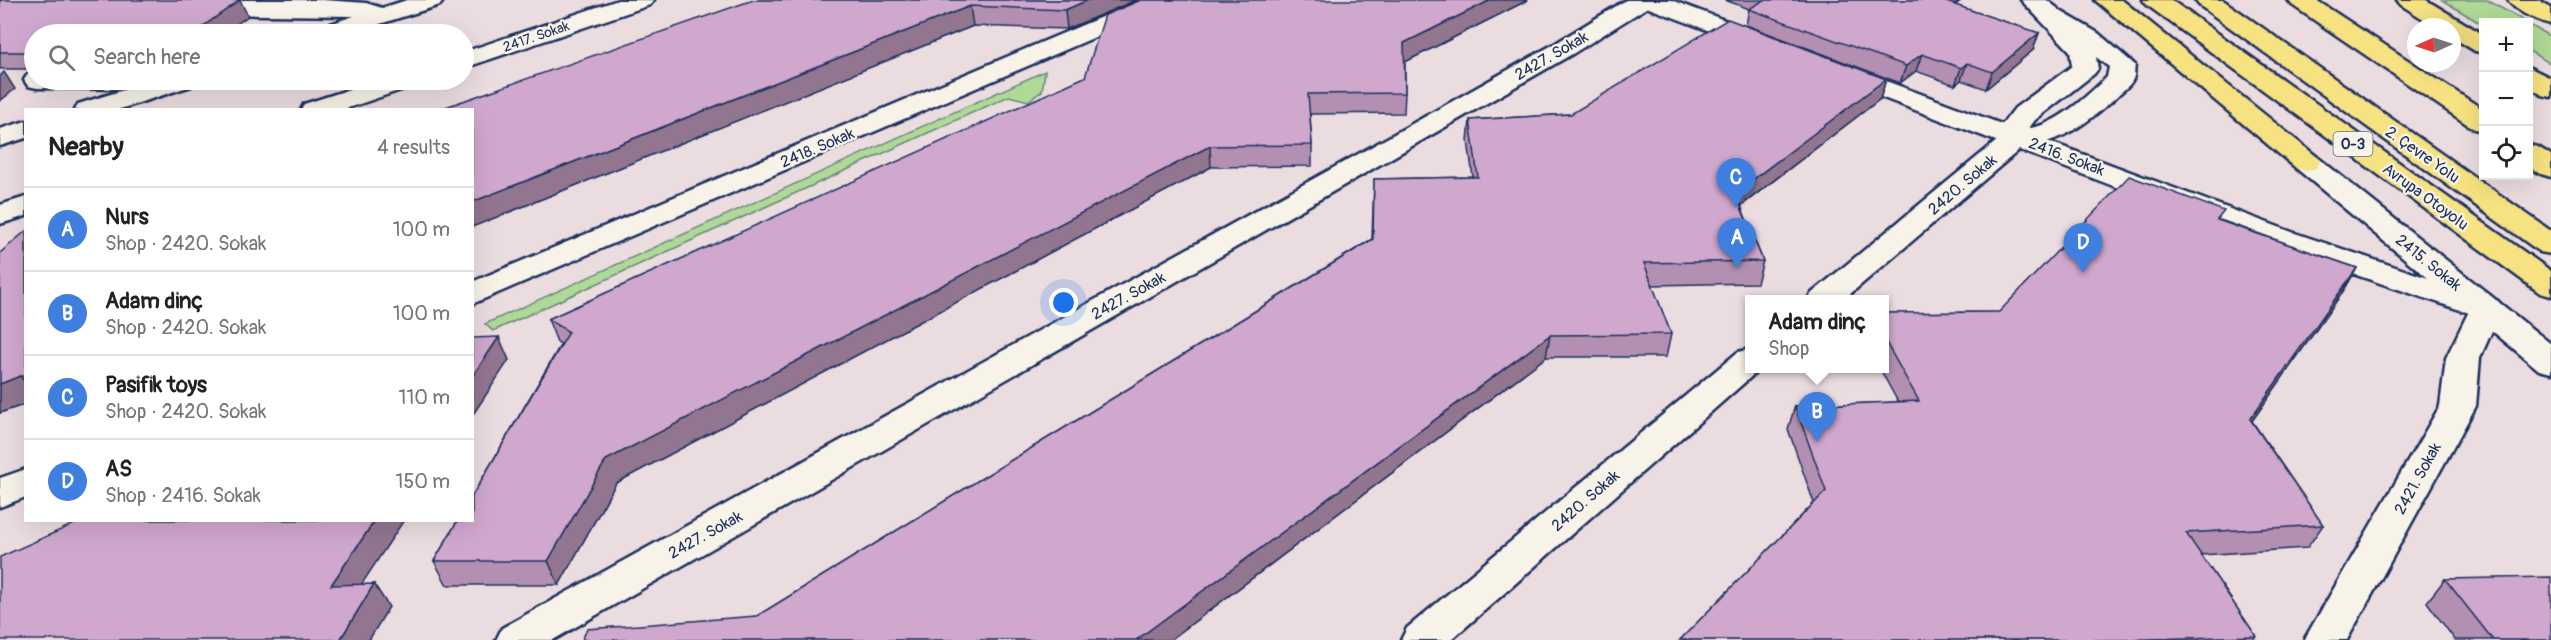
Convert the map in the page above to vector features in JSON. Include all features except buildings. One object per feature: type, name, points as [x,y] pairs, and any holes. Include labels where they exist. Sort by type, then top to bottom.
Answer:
[{"type":"highway","points":[[2107,0],[2306,162]]},
{"type":"highway","name":"Avrupa Otoyolu","points":[[2155,0],[2551,286]]},
{"type":"highway","name":"2. Çevre Yolu","points":[[2207,0],[2551,245]]},
{"type":"highway","points":[[2300,0],[2479,120]]},
{"type":"highway","points":[[2409,0],[2479,43]]},
{"type":"highway","points":[[2520,0],[2551,17]]},
{"type":"highway","points":[[2533,78],[2551,89]]},
{"type":"highway","points":[[2533,156],[2551,168]]},
{"type":"street","points":[[356,24],[432,0]]},
{"type":"street","name":"2417. Sokak","points":[[474,57],[642,0]]},
{"type":"street","name":"2418. Sokak","points":[[474,293],[1162,0]]},
{"type":"street","name":"2427. Sokak","points":[[517,640],[1408,138],[1565,48],[1643,0]]},
{"type":"street","points":[[1649,0],[1782,50]]},
{"type":"street","points":[[2033,0],[2053,16],[2089,38],[2122,65],[2120,79],[2100,99],[2051,131],[2039,136],[2018,137],[2015,126],[2025,114],[2085,69],[2083,50],[2053,16]]},
{"type":"street","points":[[178,6],[320,7],[366,10],[381,16]]},
{"type":"street","name":"2416. Sokak","points":[[1815,62],[2018,137],[2290,242],[2486,308]]},
{"type":"street","points":[[94,108],[149,90]]},
{"type":"street","points":[[320,108],[374,90]]},
{"type":"street","points":[[0,138],[24,130]]},
{"type":"street","name":"2420. Sokak","points":[[1829,295],[2018,137]]},
{"type":"street","name":"2415. Sokak","points":[[2306,162],[2551,362]]},
{"type":"street","points":[[0,215],[24,207]]},
{"type":"street","name":"2421. Sokak","points":[[2325,640],[2458,406],[2463,358],[2486,308]]},
{"type":"street","name":"2420. Sokak","points":[[1422,640],[1745,363]]},
{"type":"street","points":[[0,493],[24,483]]},
{"type":"green space","points":[[2442,0],[2487,0],[2519,18],[2479,18],[2479,23]]},
{"type":"green space","points":[[2533,27],[2551,37],[2551,64],[2533,53]]},
{"type":"green space","points":[[1045,71],[1042,91],[1028,101],[1009,96],[493,331],[485,324]]},
{"type":"place","name":"Pasifik toys","points":[[1736,208]]},
{"type":"place","name":"Nurs","points":[[1737,268]]},
{"type":"place","name":"AS","points":[[2083,273]]},
{"type":"place","name":"Adam dinç","points":[[1817,442]]}]
